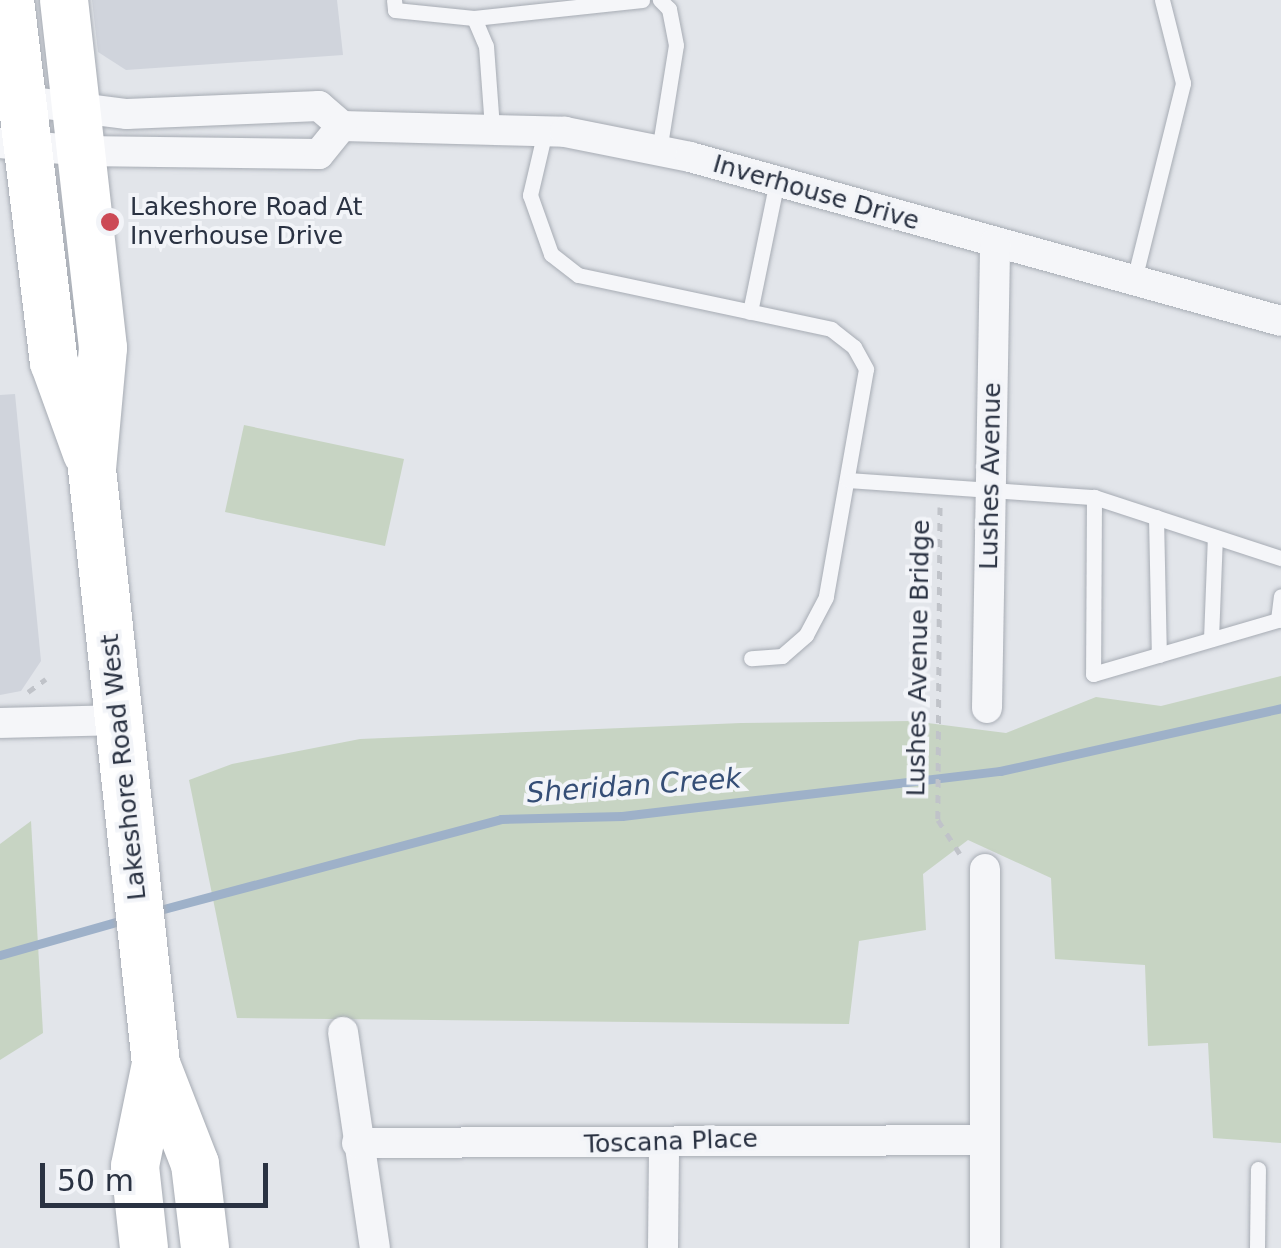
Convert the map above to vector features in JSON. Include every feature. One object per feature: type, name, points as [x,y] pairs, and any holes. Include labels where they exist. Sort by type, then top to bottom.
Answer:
[{"type":"main road","name":"Lakeshore Road West","points":[[10,0],[13,145],[54,362],[92,469]]},
{"type":"main road","name":"Lakeshore Road West","points":[[64,0],[103,348],[92,469],[147,985],[156,1064],[195,1164],[205,1248]]},
{"type":"main road","name":"Lakeshore Road West","points":[[144,1248],[135,1166],[156,1064]]},
{"type":"street","points":[[10,99],[78,131]]},
{"type":"street","name":"Inverhouse Drive","points":[[78,131],[319,106],[342,126],[545,131],[659,151],[777,181],[996,243],[1135,276],[1281,321]]},
{"type":"street","points":[[13,145],[78,131],[319,154],[342,126]]},
{"type":"street","name":"Lushes Avenue","points":[[987,708],[996,243]]},
{"type":"street","points":[[0,723],[119,720]]},
{"type":"street","points":[[985,869],[985,1248]]},
{"type":"street","points":[[343,1032],[375,1248]]},
{"type":"street","name":"Toscana Place","points":[[357,1143],[664,1144],[716,1138],[984,1140]]},
{"type":"street","points":[[663,1248],[664,1144]]},
{"type":"lane","points":[[394,0],[395,10],[474,18],[642,0]]},
{"type":"lane","points":[[659,151],[676,45],[668,9],[660,0]]},
{"type":"lane","points":[[1135,276],[1183,83],[1162,0]]},
{"type":"lane","points":[[474,18],[486,46],[492,128]]},
{"type":"lane","points":[[545,131],[530,195],[551,254],[578,275],[831,329],[854,347],[866,370],[826,597],[806,634],[782,656],[752,658]]},
{"type":"lane","points":[[750,312],[777,181]]},
{"type":"lane","points":[[848,480],[991,486],[1094,498],[1281,558]]},
{"type":"lane","points":[[1094,498],[1092,674],[1279,619],[1281,596]]},
{"type":"lane","points":[[1156,518],[1159,654]]},
{"type":"lane","points":[[1211,639],[1215,537]]},
{"type":"lane","points":[[1257,1248],[1258,1169]]},
{"type":"path","name":"Lushes Avenue Bridge","points":[[941,484],[935,738],[938,820],[961,856],[985,869]]},
{"type":"shaded area","points":[[92,0],[337,0],[343,55],[126,70],[98,52]]},
{"type":"shaded area","points":[[15,394],[41,661],[21,691],[0,695],[0,395]]},
{"type":"green space","points":[[244,425],[404,459],[385,546],[225,512]]},
{"type":"green space","points":[[1281,676],[1281,1143],[1213,1138],[1208,1043],[1148,1046],[1145,965],[1055,959],[1051,878],[968,840],[923,874],[926,930],[859,941],[849,1024],[237,1018],[189,780],[232,764],[360,739],[741,723],[912,721],[1006,733],[1096,697],[1161,706]]},
{"type":"green space","points":[[31,821],[43,1033],[0,1060],[0,844]]},
{"type":"waterway","name":"Sheridan Creek","points":[[156,911],[501,819],[622,816],[1000,771],[1281,708]]},
{"type":"waterway","name":"Sheridan Creek","points":[[0,955],[126,919]]},
{"type":"place","name":"Lakeshore Road At Inverhouse Drive","points":[[110,222]]}]
